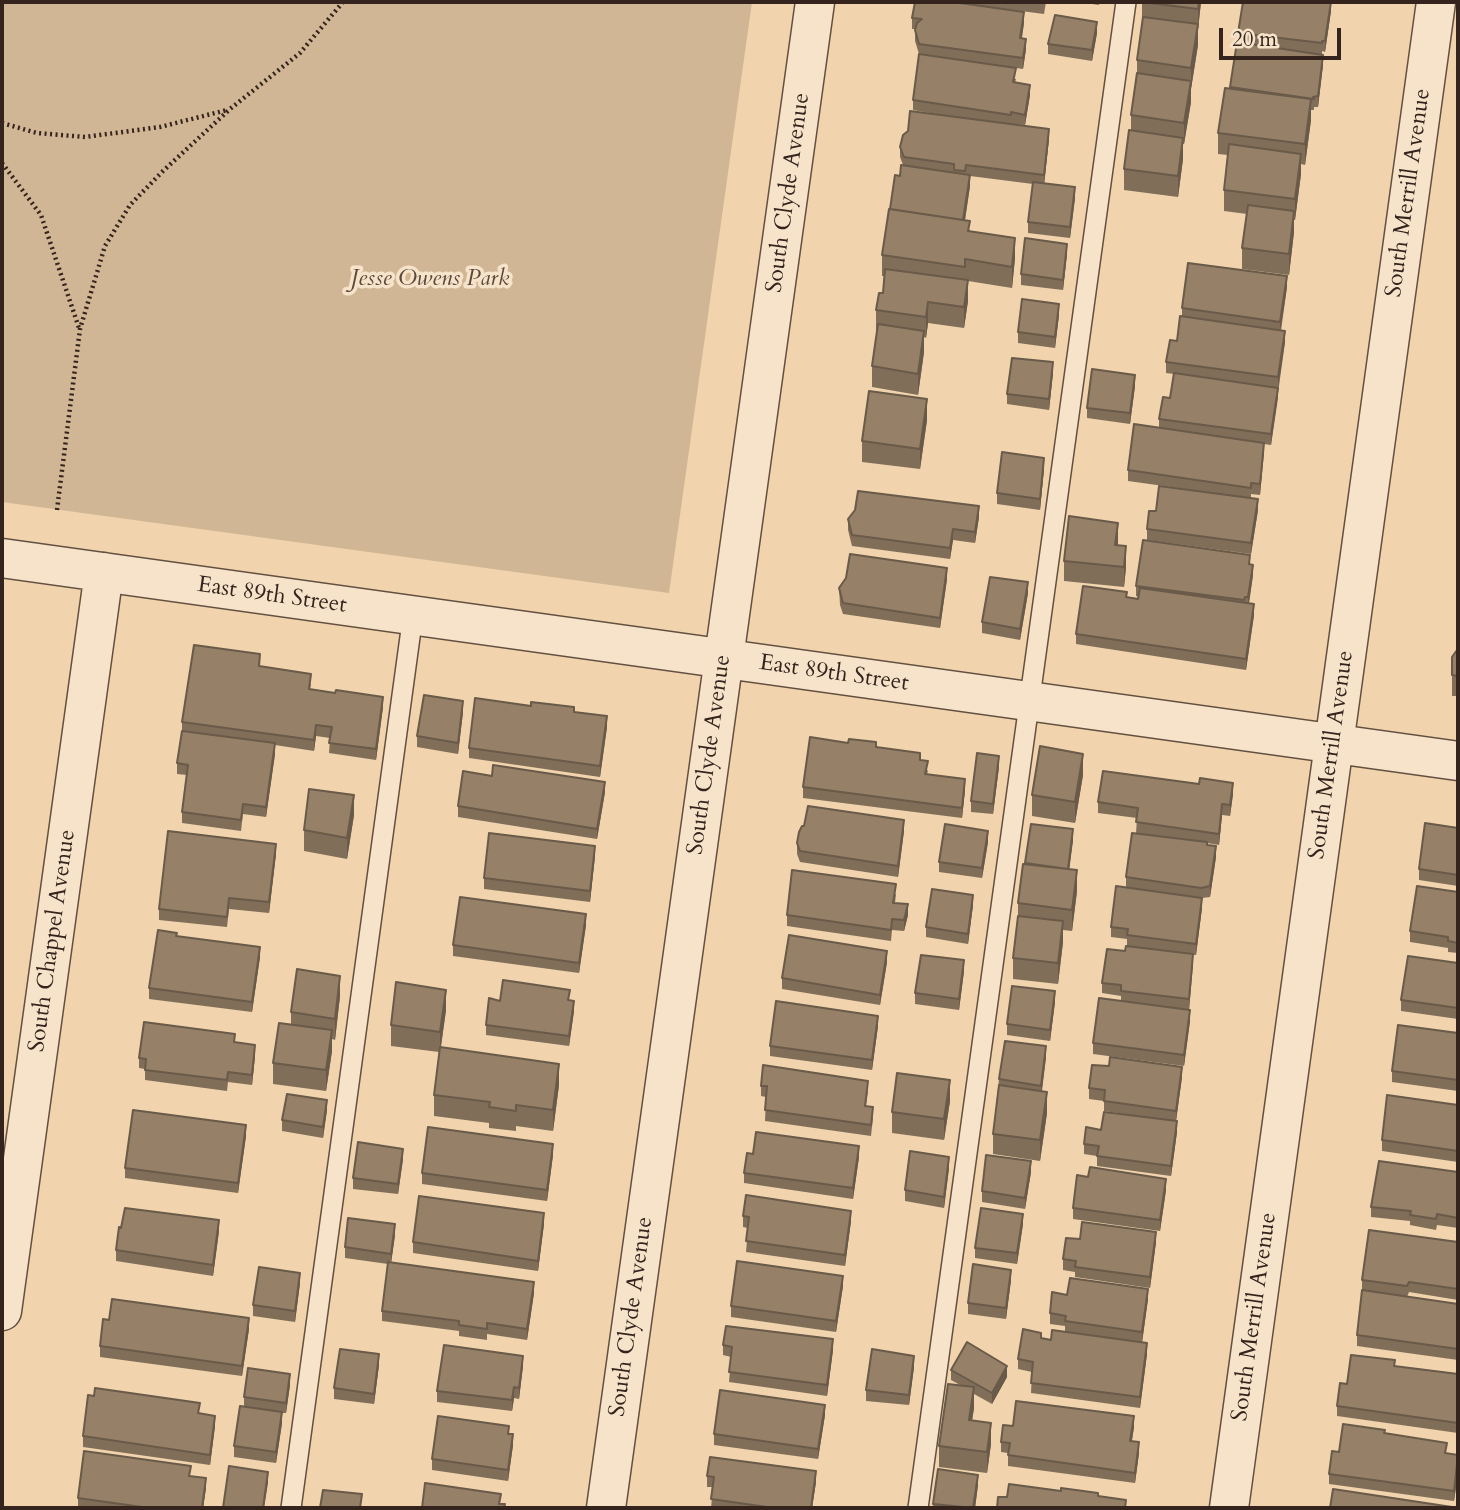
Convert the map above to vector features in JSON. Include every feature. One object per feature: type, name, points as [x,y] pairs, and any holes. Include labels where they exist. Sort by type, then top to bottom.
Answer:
[{"type":"street","name":"South Clyde Avenue","points":[[606,1508],[815,2]]},
{"type":"street","name":"South Merrill Avenue","points":[[1229,1508],[1436,2]]},
{"type":"street","name":"East 89th Street","points":[[2,558],[1458,761]]},
{"type":"street","name":"South Chappel Avenue","points":[[2,1311],[104,572]]},
{"type":"lane","points":[[918,1508],[1126,2]]},
{"type":"lane","points":[[291,1508],[413,615]]},
{"type":"path","points":[[57,510],[79,329],[105,246],[130,205],[163,170],[230,109],[300,52],[343,2]]},
{"type":"path","points":[[2,123],[37,133],[85,137],[160,127],[230,109]]},
{"type":"path","points":[[2,163],[41,215],[79,329]]},
{"type":"green space","name":"Jesse Owens Park","points":[[2,2],[752,2],[669,593],[2,502]]},
{"type":"building","points":[[915,2],[953,2],[1024,12],[1020,38],[1026,39],[1023,58],[919,44],[915,30],[922,19],[912,18]]},
{"type":"building","points":[[1142,2],[1199,2],[1198,9]]},
{"type":"building","points":[[1243,2],[1331,2],[1325,41],[1322,43],[1238,33]]},
{"type":"building","points":[[1055,15],[1097,22],[1092,50],[1048,44]]},
{"type":"building","points":[[1143,17],[1198,24],[1191,68],[1137,60]]},
{"type":"building","points":[[1237,42],[1323,55],[1318,96],[1313,97],[1314,99],[1230,87]]},
{"type":"building","points":[[919,54],[1016,68],[1013,82],[1030,85],[1025,115],[913,100]]},
{"type":"building","points":[[1137,73],[1191,81],[1184,123],[1131,115]]},
{"type":"building","points":[[1225,88],[1311,99],[1305,144],[1218,133]]},
{"type":"building","points":[[910,111],[1049,129],[1044,175],[966,165],[965,171],[954,170],[954,164],[904,157],[900,147],[903,135],[908,131]]},
{"type":"building","points":[[1129,130],[1183,138],[1178,176],[1124,169]]},
{"type":"building","points":[[1229,144],[1301,154],[1295,199],[1224,190]]},
{"type":"building","points":[[901,165],[970,175],[963,220],[890,209],[895,175],[900,176]]},
{"type":"building","points":[[1033,182],[1075,187],[1070,227],[1028,222]]},
{"type":"building","points":[[1248,205],[1294,211],[1289,254],[1242,248]]},
{"type":"building","points":[[889,209],[970,221],[968,231],[1015,238],[1012,267],[965,259],[965,267],[882,255]]},
{"type":"building","points":[[1025,238],[1067,244],[1063,280],[1021,274]]},
{"type":"building","points":[[1188,263],[1287,276],[1280,322],[1182,308]]},
{"type":"building","points":[[885,269],[968,280],[964,307],[928,302],[926,317],[876,310],[879,293],[883,293]]},
{"type":"building","points":[[1022,299],[1059,304],[1055,337],[1018,332]]},
{"type":"building","points":[[1180,316],[1285,331],[1278,377],[1166,362],[1170,340],[1177,341]]},
{"type":"building","points":[[878,324],[924,331],[918,374],[872,366]]},
{"type":"building","points":[[1012,358],[1053,362],[1049,399],[1007,394]]},
{"type":"building","points":[[1092,369],[1135,375],[1130,413],[1087,408]]},
{"type":"building","points":[[1174,373],[1278,388],[1271,434],[1159,419],[1163,397],[1170,398]]},
{"type":"building","points":[[869,391],[927,399],[920,449],[862,441]]},
{"type":"building","points":[[1134,424],[1264,443],[1260,484],[1251,483],[1251,488],[1128,470]]},
{"type":"building","points":[[1002,452],[1044,458],[1040,499],[997,493]]},
{"type":"building","points":[[1159,486],[1258,499],[1251,543],[1147,529],[1149,511],[1156,511]]},
{"type":"building","points":[[858,491],[979,506],[975,532],[953,529],[950,548],[852,535],[848,519],[855,510]]},
{"type":"building","points":[[1069,516],[1118,523],[1115,545],[1126,546],[1124,567],[1064,561]]},
{"type":"building","points":[[1143,540],[1250,555],[1249,564],[1253,565],[1248,597],[1244,600],[1136,586]]},
{"type":"building","points":[[850,554],[947,568],[940,618],[843,603],[839,588],[846,578]]},
{"type":"building","points":[[990,577],[1028,582],[1020,629],[982,622]]},
{"type":"building","points":[[1083,586],[1127,592],[1126,597],[1138,599],[1140,588],[1254,604],[1246,659],[1076,634]]},
{"type":"building","points":[[194,645],[260,654],[259,666],[311,674],[309,689],[383,697],[376,749],[329,743],[332,727],[316,725],[314,740],[182,722]]},
{"type":"building","points":[[1458,645],[1458,676],[1452,675],[1452,657]]},
{"type":"building","points":[[424,695],[463,701],[458,743],[417,736]]},
{"type":"building","points":[[475,698],[531,706],[531,702],[574,707],[574,712],[607,716],[600,766],[469,748]]},
{"type":"building","points":[[182,731],[275,743],[266,807],[243,804],[241,820],[182,812],[188,765],[177,763]]},
{"type":"building","points":[[810,737],[848,743],[849,739],[876,742],[876,747],[920,753],[920,760],[928,761],[925,774],[965,779],[962,808],[803,787]]},
{"type":"building","points":[[1040,746],[1083,754],[1075,802],[1032,795]]},
{"type":"building","points":[[977,753],[999,756],[993,804],[971,801]]},
{"type":"building","points":[[493,765],[605,782],[597,829],[458,806],[463,771],[492,776]]},
{"type":"building","points":[[1103,771],[1199,784],[1200,778],[1233,783],[1230,805],[1222,804],[1219,834],[1136,822],[1138,808],[1098,802]]},
{"type":"building","points":[[309,789],[354,795],[347,838],[304,830]]},
{"type":"building","points":[[808,806],[904,820],[898,866],[800,851],[797,843]]},
{"type":"building","points":[[1425,823],[1458,828],[1458,875],[1419,869]]},
{"type":"building","points":[[945,824],[988,831],[982,868],[939,862]]},
{"type":"building","points":[[1031,824],[1073,829],[1068,869],[1025,863]]},
{"type":"building","points":[[168,831],[276,844],[269,902],[229,898],[227,917],[159,909]]},
{"type":"building","points":[[489,833],[595,846],[590,891],[484,878]]},
{"type":"building","points":[[1132,833],[1207,842],[1207,845],[1216,846],[1210,886],[1201,888],[1126,877]]},
{"type":"building","points":[[1023,864],[1077,870],[1072,910],[1018,903]]},
{"type":"building","points":[[792,870],[896,884],[893,903],[908,904],[904,920],[892,919],[891,930],[787,915]]},
{"type":"building","points":[[1116,886],[1202,898],[1196,944],[1127,935],[1128,929],[1111,927]]},
{"type":"building","points":[[1417,886],[1458,892],[1458,943],[1448,941],[1448,937],[1410,931]]},
{"type":"building","points":[[932,889],[973,895],[968,934],[926,927]]},
{"type":"building","points":[[460,897],[586,914],[579,963],[453,945]]},
{"type":"building","points":[[1018,916],[1063,921],[1058,963],[1013,958]]},
{"type":"building","points":[[158,930],[177,933],[176,936],[260,947],[252,1002],[149,988]]},
{"type":"building","points":[[789,935],[887,951],[880,995],[782,978]]},
{"type":"building","points":[[1126,946],[1193,954],[1189,999],[1121,991],[1121,985],[1102,983],[1107,949],[1125,951]]},
{"type":"building","points":[[921,955],[964,960],[959,999],[915,993]]},
{"type":"building","points":[[1408,956],[1458,963],[1458,1008],[1401,1000]]},
{"type":"building","points":[[297,969],[340,976],[335,1019],[291,1012]]},
{"type":"building","points":[[503,980],[570,990],[568,1000],[574,1001],[569,1036],[486,1025],[489,998],[500,1001]]},
{"type":"building","points":[[396,982],[446,990],[440,1032],[391,1025]]},
{"type":"building","points":[[1012,986],[1055,991],[1050,1030],[1007,1024]]},
{"type":"building","points":[[1099,998],[1190,1010],[1184,1055],[1093,1043]]},
{"type":"building","points":[[776,1001],[878,1016],[872,1060],[770,1046]]},
{"type":"building","points":[[144,1022],[235,1034],[234,1042],[255,1045],[252,1075],[228,1072],[227,1080],[145,1070],[146,1059],[139,1058]]},
{"type":"building","points":[[279,1023],[332,1030],[326,1070],[273,1063]]},
{"type":"building","points":[[1398,1025],[1458,1033],[1458,1080],[1392,1071]]},
{"type":"building","points":[[1005,1041],[1046,1046],[1041,1086],[999,1079]]},
{"type":"building","points":[[440,1047],[559,1064],[553,1110],[516,1105],[516,1111],[489,1107],[490,1102],[434,1095]]},
{"type":"building","points":[[1110,1057],[1182,1067],[1176,1111],[1104,1101],[1105,1090],[1089,1088],[1092,1065],[1109,1066]]},
{"type":"building","points":[[763,1065],[868,1081],[865,1106],[873,1107],[871,1125],[765,1110],[767,1086],[761,1086]]},
{"type":"building","points":[[897,1073],[950,1080],[944,1119],[892,1112]]},
{"type":"building","points":[[999,1085],[1047,1092],[1040,1140],[993,1134]]},
{"type":"building","points":[[287,1094],[327,1100],[323,1127],[282,1120]]},
{"type":"building","points":[[1387,1095],[1458,1105],[1458,1151],[1382,1140]]},
{"type":"building","points":[[133,1110],[246,1125],[238,1183],[125,1168]]},
{"type":"building","points":[[1104,1112],[1177,1121],[1171,1166],[1097,1156],[1099,1146],[1084,1144],[1086,1127],[1101,1130]]},
{"type":"building","points":[[428,1127],[553,1144],[547,1190],[422,1173]]},
{"type":"building","points":[[756,1132],[859,1146],[853,1188],[744,1173],[747,1153],[753,1154]]},
{"type":"building","points":[[358,1142],[403,1149],[398,1184],[353,1178]]},
{"type":"building","points":[[910,1151],[949,1157],[944,1197],[905,1190]]},
{"type":"building","points":[[986,1155],[1031,1161],[1025,1198],[982,1191]]},
{"type":"building","points":[[1379,1161],[1458,1172],[1458,1218],[1437,1214],[1436,1219],[1410,1215],[1411,1211],[1371,1207]]},
{"type":"building","points":[[1090,1167],[1166,1179],[1160,1220],[1073,1208],[1077,1175],[1088,1177]]},
{"type":"building","points":[[746,1195],[851,1211],[845,1255],[746,1241],[749,1217],[743,1216]]},
{"type":"building","points":[[419,1196],[544,1213],[538,1261],[413,1242]]},
{"type":"building","points":[[125,1208],[219,1220],[213,1265],[116,1250]]},
{"type":"building","points":[[981,1208],[1023,1214],[1017,1253],[975,1248]]},
{"type":"building","points":[[348,1218],[395,1224],[391,1254],[345,1247]]},
{"type":"building","points":[[1082,1222],[1156,1232],[1150,1277],[1075,1267],[1076,1261],[1063,1259],[1066,1238],[1080,1239]]},
{"type":"building","points":[[1369,1230],[1458,1242],[1458,1289],[1409,1282],[1407,1286],[1362,1280]]},
{"type":"building","points":[[737,1261],[843,1276],[836,1321],[731,1306]]},
{"type":"building","points":[[388,1262],[534,1282],[527,1329],[487,1323],[487,1329],[459,1325],[459,1321],[382,1311]]},
{"type":"building","points":[[973,1264],[1011,1270],[1006,1308],[968,1303]]},
{"type":"building","points":[[259,1267],[300,1273],[295,1311],[253,1305]]},
{"type":"building","points":[[1070,1278],[1148,1289],[1142,1332],[1065,1321],[1066,1316],[1050,1313],[1052,1292],[1067,1295]]},
{"type":"building","points":[[1362,1290],[1458,1304],[1458,1349],[1357,1335]]},
{"type":"building","points":[[112,1299],[249,1318],[242,1366],[100,1346],[103,1319],[109,1320]]},
{"type":"building","points":[[726,1326],[833,1339],[827,1385],[729,1372],[732,1347],[723,1345]]},
{"type":"building","points":[[1023,1329],[1041,1333],[1041,1338],[1051,1340],[1052,1330],[1147,1343],[1140,1397],[1031,1383],[1033,1362],[1018,1359]]},
{"type":"building","points":[[967,1342],[1007,1366],[992,1393],[951,1370]]},
{"type":"building","points":[[444,1345],[523,1356],[519,1388],[514,1387],[512,1400],[437,1391]]},
{"type":"building","points":[[340,1349],[379,1354],[374,1394],[334,1388]]},
{"type":"building","points":[[872,1349],[914,1356],[909,1395],[866,1390]]},
{"type":"building","points":[[1351,1355],[1395,1360],[1394,1366],[1458,1374],[1458,1423],[1337,1406],[1340,1383],[1347,1384]]},
{"type":"building","points":[[248,1368],[290,1374],[286,1403],[244,1397]]},
{"type":"building","points":[[948,1384],[974,1387],[969,1420],[991,1423],[987,1452],[939,1446]]},
{"type":"building","points":[[95,1388],[200,1403],[198,1413],[215,1416],[210,1455],[83,1436],[88,1395],[94,1396]]},
{"type":"building","points":[[720,1390],[825,1405],[818,1449],[714,1434]]},
{"type":"building","points":[[1016,1401],[1134,1416],[1130,1441],[1139,1442],[1135,1473],[1008,1455],[1010,1443],[1001,1442],[1003,1425],[1013,1426]]},
{"type":"building","points":[[240,1406],[282,1412],[276,1452],[234,1446]]},
{"type":"building","points":[[438,1416],[509,1426],[508,1434],[513,1434],[508,1470],[432,1459]]},
{"type":"building","points":[[1343,1424],[1447,1443],[1445,1453],[1458,1455],[1454,1491],[1329,1474],[1332,1451],[1339,1452]]},
{"type":"building","points":[[84,1451],[191,1466],[189,1476],[206,1478],[202,1508],[149,1508],[78,1498]]},
{"type":"building","points":[[710,1457],[816,1471],[811,1508],[774,1508],[711,1499],[714,1477],[707,1476]]},
{"type":"building","points":[[229,1466],[268,1472],[263,1508],[223,1508]]},
{"type":"building","points":[[938,1469],[978,1475],[973,1508],[933,1504]]},
{"type":"building","points":[[425,1483],[501,1494],[499,1504],[505,1504],[504,1508],[422,1508]]},
{"type":"building","points":[[1009,1484],[1098,1493],[1098,1496],[1126,1500],[1125,1508],[997,1508],[998,1497],[1007,1497]]},
{"type":"building","points":[[1333,1489],[1452,1507],[1452,1508],[1330,1508]]},
{"type":"building","points":[[323,1490],[362,1494],[360,1508],[320,1508]]}]
